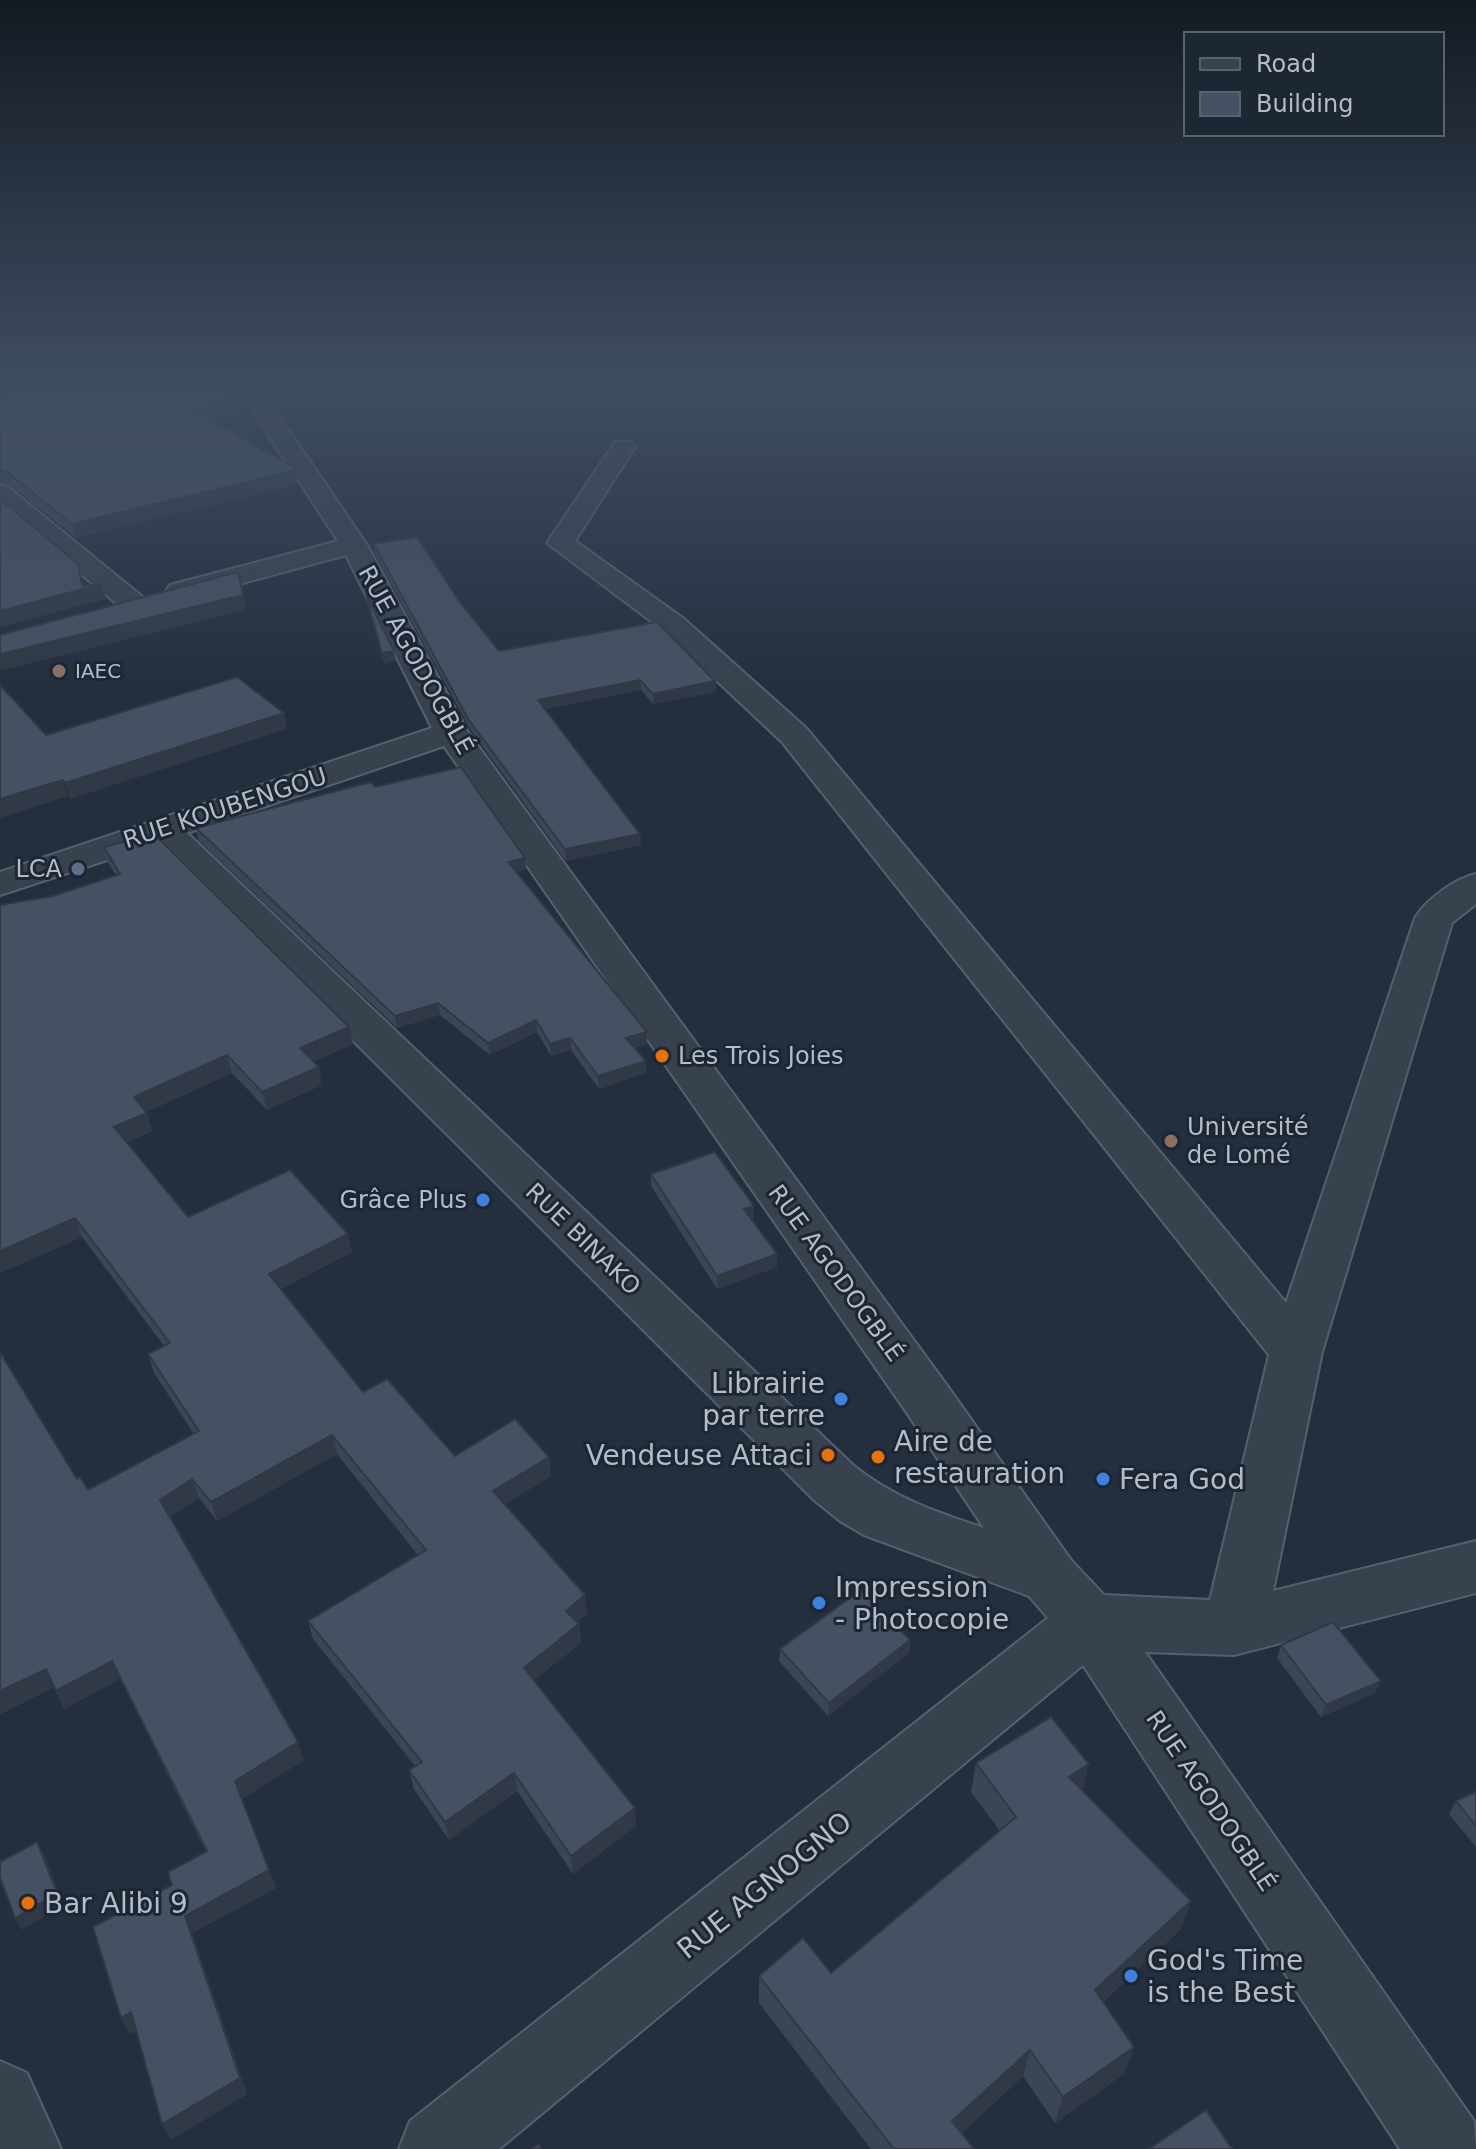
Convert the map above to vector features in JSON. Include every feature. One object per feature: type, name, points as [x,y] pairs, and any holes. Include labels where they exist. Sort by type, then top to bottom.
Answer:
[{"type":"street","name":"RUE AGODOGBLÉ","points":[[314,485],[354,545],[451,733],[1070,1600],[1446,2149]]},
{"type":"street","points":[[598,485],[560,543],[674,625],[794,735],[1296,1352]]},
{"type":"street","points":[[0,493],[134,604]]},
{"type":"street","points":[[104,612],[354,545]]},
{"type":"street","name":"RUE KOUBENGOU","points":[[0,884],[451,733]]},
{"type":"street","name":"RUE BINAKO","points":[[161,828],[834,1483],[860,1504],[1070,1600],[1234,1628],[1476,1567]]},
{"type":"street","points":[[1234,1628],[1296,1352],[1434,918],[1476,885]]},
{"type":"street","name":"RUE AGNOGNO","points":[[438,2149],[1070,1600]]},
{"type":"street","points":[[0,2100],[22,2149]]},
{"type":"building","points":[[24,485],[232,485],[72,524]]},
{"type":"building","points":[[0,499],[78,564],[82,586],[102,584],[0,611]]},
{"type":"building","points":[[417,537],[459,601],[499,651],[657,622],[715,681],[653,694],[640,680],[538,700],[640,834],[565,849],[468,719],[374,544]]},
{"type":"building","points":[[238,572],[243,595],[0,654],[0,635]]},
{"type":"building","points":[[366,595],[394,651],[382,653]]},
{"type":"building","points":[[237,677],[284,713],[65,783],[63,780],[0,799],[0,685],[46,735]]},
{"type":"building","points":[[461,767],[525,858],[508,862],[647,1032],[626,1038],[646,1061],[598,1076],[570,1038],[550,1044],[536,1020],[488,1043],[438,1003],[395,1016],[196,828],[371,782],[375,787]]},
{"type":"building","points":[[154,834],[349,1027],[300,1048],[319,1067],[262,1092],[227,1055],[134,1097],[147,1113],[114,1127],[188,1217],[290,1170],[348,1234],[269,1274],[363,1392],[387,1379],[455,1456],[515,1419],[549,1457],[493,1491],[585,1595],[566,1611],[579,1624],[524,1668],[635,1808],[571,1856],[514,1773],[445,1822],[409,1770],[422,1762],[308,1621],[426,1550],[332,1435],[211,1502],[192,1479],[160,1500],[298,1742],[235,1781],[269,1870],[185,1916],[240,2078],[162,2124],[131,2012],[121,2018],[93,1927],[172,1885],[168,1872],[207,1851],[112,1661],[56,1691],[46,1669],[0,1691],[0,1354],[77,1479],[80,1477],[88,1490],[199,1431],[148,1354],[170,1343],[75,1218],[0,1251],[0,905],[53,896],[120,874],[104,847]]},
{"type":"building","points":[[715,1152],[754,1206],[744,1209],[777,1254],[717,1276],[651,1174]]},
{"type":"building","points":[[861,1590],[910,1640],[829,1703],[780,1649]]},
{"type":"building","points":[[1333,1622],[1381,1681],[1326,1705],[1281,1645]]},
{"type":"building","points":[[1051,1717],[1089,1764],[1069,1777],[1191,1901],[1095,1990],[1134,2047],[1063,2097],[1030,2050],[952,2121],[974,2149],[894,2149],[759,1976],[803,1938],[831,1973],[1016,1817],[976,1763]]},
{"type":"building","points":[[1476,1792],[1476,1826],[1456,1801]]},
{"type":"building","points":[[37,1842],[57,1893],[15,1918],[0,1877],[0,1862]]},
{"type":"building","points":[[1206,2110],[1232,2149],[1149,2149]]},
{"type":"place","name":"IAEC","points":[[59,671]]},
{"type":"place","name":"LCA","points":[[78,869]]},
{"type":"place","name":"Les Trois Joies","points":[[662,1056]]},
{"type":"place","name":"Université de Lomé","points":[[1171,1141]]},
{"type":"place","name":"Grâce Plus","points":[[483,1200]]},
{"type":"place","name":"Librairie par terre","points":[[841,1399]]},
{"type":"place","name":"Vendeuse Attaci","points":[[828,1455]]},
{"type":"place","name":"Aire de restauration","points":[[878,1457]]},
{"type":"place","name":"Fera God","points":[[1103,1479]]},
{"type":"place","name":"Impression - Photocopie","points":[[819,1603]]},
{"type":"place","name":"Bar Alibi 9","points":[[28,1903]]},
{"type":"place","name":"God's Time is the Best","points":[[1131,1976]]}]
